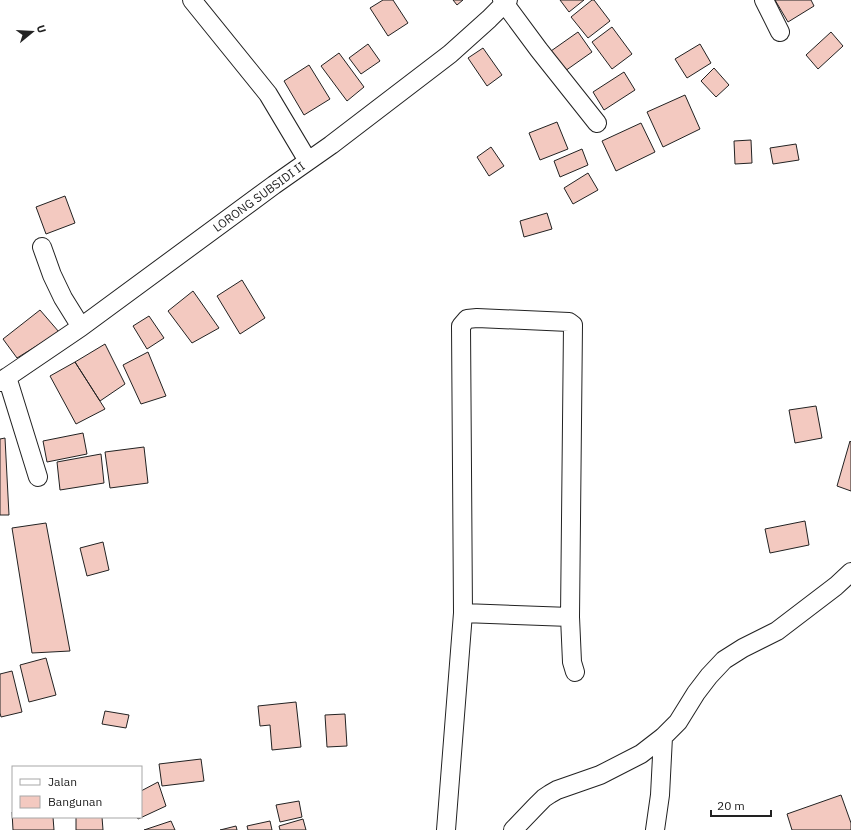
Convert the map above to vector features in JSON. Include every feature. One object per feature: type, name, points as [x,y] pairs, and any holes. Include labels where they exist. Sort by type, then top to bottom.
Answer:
[{"type":"street","points":[[192,0],[268,94],[308,161]]},
{"type":"street","points":[[764,0],[780,32]]},
{"type":"street","points":[[504,1],[539,50],[597,123]]},
{"type":"street","name":"LORONG SUBSIDI II","points":[[3,379],[81,327],[356,126],[450,54],[489,19],[504,1]]},
{"type":"street","points":[[42,247],[52,276],[62,298],[81,327]]},
{"type":"street","points":[[446,830],[464,613],[460,326],[467,319],[477,318],[569,322],[573,326],[570,617],[572,662],[575,672]]},
{"type":"street","points":[[3,379],[38,477]]},
{"type":"street","points":[[513,830],[544,798],[550,794],[557,790],[600,775],[629,761],[664,737],[678,722],[696,693],[709,676],[724,660],[743,648],[777,631],[836,586],[851,572]]},
{"type":"street","points":[[464,613],[570,617]]},
{"type":"street","points":[[655,830],[660,795],[664,737]]},
{"type":"building","points":[[383,0],[393,0],[408,23],[388,36],[370,8]]},
{"type":"building","points":[[453,0],[463,0],[457,5]]},
{"type":"building","points":[[560,0],[584,0],[569,12]]},
{"type":"building","points":[[594,0],[610,21],[588,38],[571,17]]},
{"type":"building","points":[[775,0],[811,0],[814,6],[788,22]]},
{"type":"building","points":[[612,27],[632,54],[612,69],[592,42]]},
{"type":"building","points":[[578,32],[592,52],[565,71],[551,51]]},
{"type":"building","points":[[831,32],[843,46],[818,69],[806,55]]},
{"type":"building","points":[[368,44],[380,61],[361,74],[349,58]]},
{"type":"building","points":[[700,44],[711,63],[687,78],[675,59]]},
{"type":"building","points":[[483,48],[502,75],[487,86],[468,58]]},
{"type":"building","points":[[339,53],[364,87],[347,101],[321,66]]},
{"type":"building","points":[[309,65],[330,99],[304,115],[284,81]]},
{"type":"building","points":[[714,68],[729,85],[716,97],[701,81]]},
{"type":"building","points":[[624,72],[635,90],[604,110],[593,92]]},
{"type":"building","points":[[685,95],[700,129],[663,147],[647,112]]},
{"type":"building","points":[[557,122],[568,149],[540,160],[529,133]]},
{"type":"building","points":[[641,123],[655,152],[616,171],[602,141]]},
{"type":"building","points":[[751,140],[752,163],[735,164],[734,141]]},
{"type":"building","points":[[796,144],[799,160],[773,164],[770,148]]},
{"type":"building","points":[[491,147],[504,166],[489,176],[477,157]]},
{"type":"building","points":[[582,149],[588,165],[560,177],[554,161]]},
{"type":"building","points":[[588,173],[598,190],[573,204],[564,188]]},
{"type":"building","points":[[65,196],[75,223],[46,234],[36,207]]},
{"type":"building","points":[[547,213],[552,229],[524,237],[520,221]]},
{"type":"building","points":[[242,280],[265,318],[240,334],[217,296]]},
{"type":"building","points":[[193,291],[219,328],[192,343],[168,311]]},
{"type":"building","points":[[40,310],[59,332],[17,358],[3,339]]},
{"type":"building","points":[[149,316],[164,338],[147,349],[133,326]]},
{"type":"building","points":[[105,344],[125,384],[100,401],[75,362]]},
{"type":"building","points":[[148,352],[166,396],[141,404],[123,365]]},
{"type":"building","points":[[75,362],[105,409],[76,424],[50,376]]},
{"type":"building","points":[[816,406],[822,438],[795,443],[789,410]]},
{"type":"building","points":[[83,433],[87,454],[47,462],[43,441]]},
{"type":"building","points":[[5,438],[9,515],[0,515],[0,439]]},
{"type":"building","points":[[850,441],[851,442],[851,491],[837,486]]},
{"type":"building","points":[[144,447],[148,483],[110,488],[105,452]]},
{"type":"building","points":[[101,454],[104,483],[60,490],[57,462]]},
{"type":"building","points":[[805,521],[809,545],[770,553],[765,529]]},
{"type":"building","points":[[46,523],[70,651],[32,653],[12,528]]},
{"type":"building","points":[[103,542],[109,570],[87,576],[80,548]]},
{"type":"building","points":[[46,658],[56,695],[29,702],[20,665]]},
{"type":"building","points":[[12,671],[22,712],[1,717],[0,674]]},
{"type":"building","points":[[296,702],[301,747],[272,750],[270,725],[260,726],[258,706]]},
{"type":"building","points":[[105,711],[129,715],[126,728],[102,724]]},
{"type":"building","points":[[345,714],[347,746],[327,747],[325,715]]},
{"type":"building","points":[[201,759],[204,781],[162,786],[159,764]]},
{"type":"building","points":[[158,782],[166,806],[142,817],[142,790]]},
{"type":"building","points":[[841,795],[851,823],[851,830],[792,830],[787,814]]},
{"type":"building","points":[[299,801],[302,817],[280,822],[276,805]]},
{"type":"building","points":[[12,818],[53,818],[54,830],[13,830]]},
{"type":"building","points":[[76,818],[102,818],[103,830],[76,830]]},
{"type":"building","points":[[303,819],[306,830],[280,830],[279,826]]},
{"type":"building","points":[[171,821],[175,830],[144,830]]},
{"type":"building","points":[[270,821],[272,830],[248,830],[247,826]]},
{"type":"building","points":[[236,826],[237,830],[220,830]]}]
